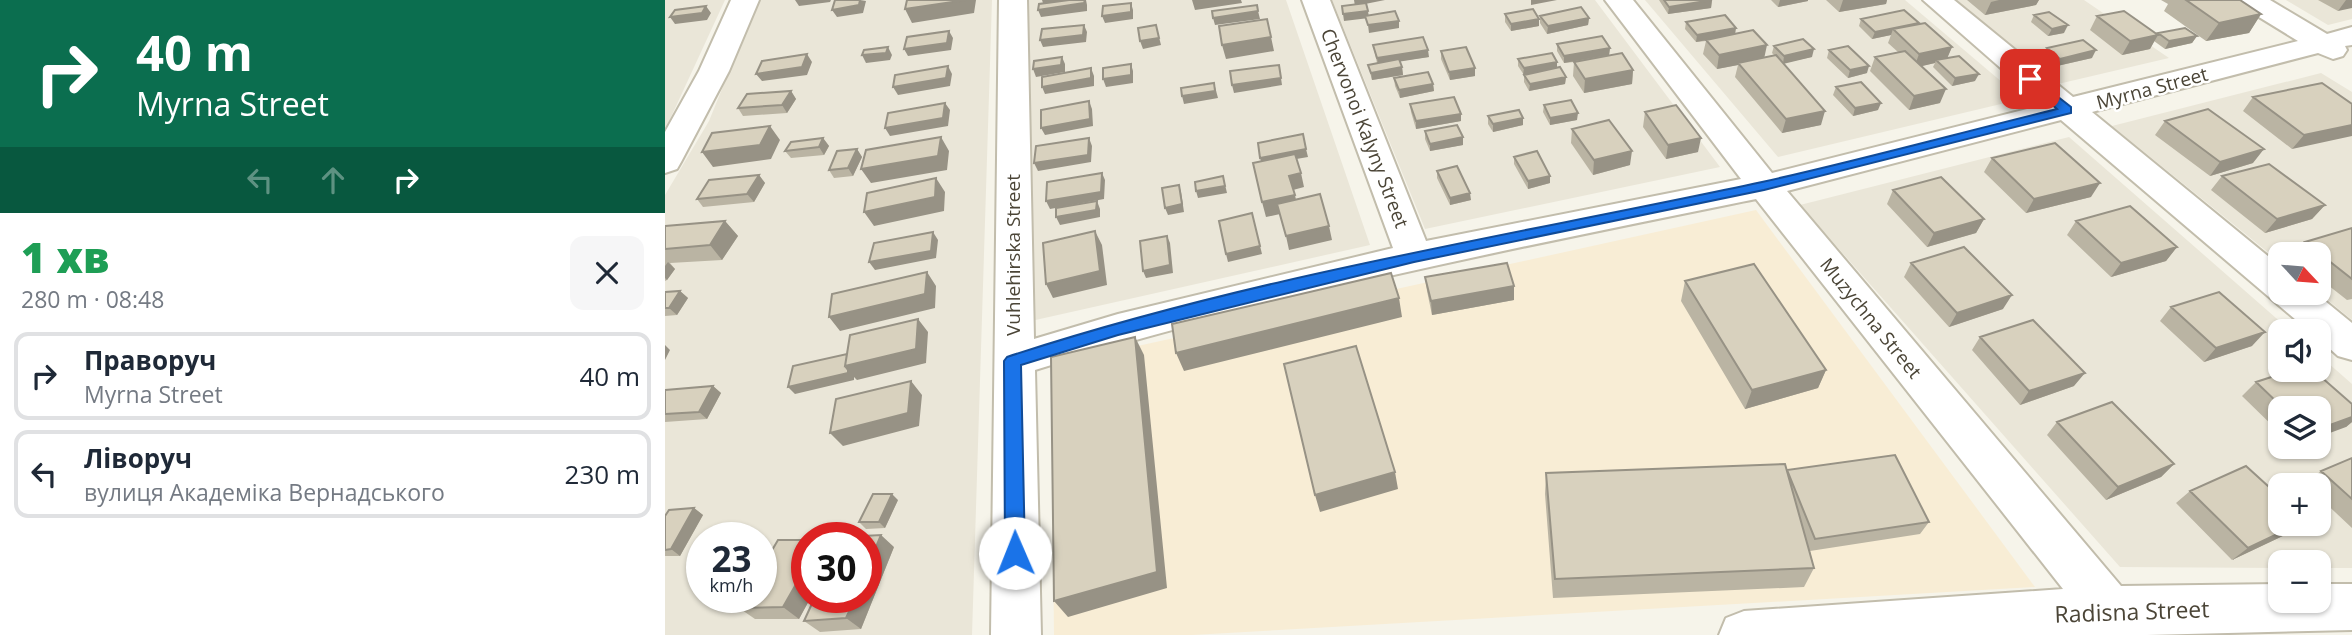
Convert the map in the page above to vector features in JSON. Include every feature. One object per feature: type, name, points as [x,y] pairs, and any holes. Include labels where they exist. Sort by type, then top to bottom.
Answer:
[{"type":"street","points":[[665,162],[714,71],[745,0]]},
{"type":"street","name":"Vuhlehirska Street","points":[[1013,0],[1016,635]]},
{"type":"street","name":"Chervonoi Kalyny Street","points":[[1316,0],[1414,256]]},
{"type":"street","name":"Muzychna Street","points":[[1619,0],[1764,186],[2116,623]]},
{"type":"street","points":[[1937,0],[2268,276]]},
{"type":"street","points":[[2251,0],[2337,39],[2352,62]]},
{"type":"street","name":"Myrna Street","points":[[1013,361],[1118,329],[1414,256],[1764,186],[2337,39]]},
{"type":"street","points":[[2304,305],[2352,345]]},
{"type":"street","name":"Radisna Street","points":[[1744,635],[2116,623],[2352,607]]},
{"type":"shaded area","points":[[665,0],[725,0],[665,130]]},
{"type":"shaded area","points":[[758,0],[992,0],[972,635],[665,635],[665,195],[709,121]]},
{"type":"shaded area","points":[[1027,0],[1286,0],[1370,245],[1031,321]]},
{"type":"shaded area","points":[[1332,0],[1595,0],[1720,167],[1425,229]]},
{"type":"shaded area","points":[[1645,0],[1905,0],[2022,99],[1778,157]]},
{"type":"shaded area","points":[[1953,0],[2084,0],[2169,58],[2058,84]]},
{"type":"shaded area","points":[[2286,0],[2352,0],[2352,19],[2328,25]]},
{"type":"shaded area","points":[[2321,73],[2352,92],[2352,320],[2331,303],[2331,242],[2268,242],[2268,252],[2112,126]]},
{"type":"shaded area","points":[[2069,137],[2277,319],[2268,319],[2268,382],[2331,382],[2331,366],[2352,384],[2352,568],[2331,568],[2331,550],[2268,550],[2268,568],[2120,567],[1800,205]]},
{"type":"shaded area","points":[[1756,210],[2035,587],[1192,635],[1054,635],[1051,365]]},
{"type":"building","points":[[835,0],[860,0],[859,5],[832,10]]},
{"type":"building","points":[[907,0],[966,0],[905,9]]},
{"type":"building","points":[[1085,0],[1084,3],[1038,10],[1039,4]]},
{"type":"building","points":[[1664,0],[1712,0],[1669,7]]},
{"type":"building","points":[[2186,0],[2240,0],[2261,14],[2219,23]]},
{"type":"building","points":[[1131,3],[1131,12],[1102,16],[1103,6]]},
{"type":"building","points":[[1366,3],[1368,11],[1343,14],[1342,6]]},
{"type":"building","points":[[1257,5],[1258,11],[1213,18],[1212,11]]},
{"type":"building","points":[[706,6],[702,13],[670,17],[675,10]]},
{"type":"building","points":[[1581,7],[1589,18],[1548,26],[1540,16]]},
{"type":"building","points":[[1533,9],[1539,19],[1511,24],[1505,14]]},
{"type":"building","points":[[1904,10],[1919,23],[1875,32],[1861,19]]},
{"type":"building","points":[[1395,11],[1399,21],[1368,25],[1365,16]]},
{"type":"building","points":[[2124,11],[2158,35],[2130,41],[2097,16]]},
{"type":"building","points":[[2049,12],[2068,25],[2052,29],[2034,15]]},
{"type":"building","points":[[1725,15],[1736,28],[1697,35],[1686,22]]},
{"type":"building","points":[[1267,19],[1271,37],[1222,45],[1219,26]]},
{"type":"building","points":[[1925,23],[1952,47],[1919,54],[1893,29]]},
{"type":"building","points":[[1084,25],[1083,35],[1040,40],[1042,29]]},
{"type":"building","points":[[1156,25],[1159,38],[1140,41],[1138,28]]},
{"type":"building","points":[[2185,28],[2197,36],[2169,41],[2158,33]]},
{"type":"building","points":[[1753,30],[1767,45],[1719,55],[1706,40]]},
{"type":"building","points":[[949,31],[947,43],[904,49],[907,37]]},
{"type":"building","points":[[1602,36],[1610,48],[1564,56],[1557,44]]},
{"type":"building","points":[[1423,37],[1428,50],[1377,58],[1373,45]]},
{"type":"building","points":[[1803,39],[1814,49],[1784,56],[1774,46]]},
{"type":"building","points":[[2083,40],[2096,50],[2060,59],[2047,48]]},
{"type":"building","points":[[1848,46],[1869,66],[1850,70],[1829,50]]},
{"type":"building","points":[[888,47],[886,53],[862,55],[864,50]]},
{"type":"building","points":[[1466,47],[1475,68],[1449,72],[1441,51]]},
{"type":"building","points":[[1905,51],[1946,89],[1914,96],[1875,57]]},
{"type":"building","points":[[1552,53],[1557,62],[1524,68],[1518,59]]},
{"type":"building","points":[[1622,53],[1633,70],[1585,79],[1574,62]]},
{"type":"building","points":[[807,54],[802,67],[756,74],[762,61]]},
{"type":"building","points":[[1776,55],[1825,111],[1786,119],[1738,63]]},
{"type":"building","points":[[1959,56],[1979,74],[1955,78],[1936,60]]},
{"type":"building","points":[[1062,57],[1061,65],[1033,69],[1034,61]]},
{"type":"building","points":[[1399,59],[1402,67],[1371,73],[1368,65]]},
{"type":"building","points":[[1131,64],[1131,75],[1103,79],[1103,68]]},
{"type":"building","points":[[1279,65],[1281,78],[1232,85],[1230,71]]},
{"type":"building","points":[[948,66],[946,78],[893,87],[895,75]]},
{"type":"building","points":[[1560,67],[1566,77],[1530,84],[1524,75]]},
{"type":"building","points":[[1091,68],[1091,78],[1042,87],[1042,77]]},
{"type":"building","points":[[1428,72],[1433,84],[1399,90],[1394,78]]},
{"type":"building","points":[[1861,82],[1881,103],[1855,108],[1836,87]]},
{"type":"building","points":[[1214,83],[1215,91],[1182,96],[1181,88]]},
{"type":"building","points":[[2322,83],[2352,104],[2352,125],[2304,135],[2253,97]]},
{"type":"building","points":[[791,91],[782,105],[738,108],[747,94]]},
{"type":"building","points":[[1454,97],[1461,114],[1416,121],[1410,104]]},
{"type":"building","points":[[1571,100],[1578,113],[1550,118],[1544,105]]},
{"type":"building","points":[[1089,101],[1090,119],[1041,128],[1041,110]]},
{"type":"building","points":[[945,103],[943,118],[885,128],[888,113]]},
{"type":"building","points":[[1676,105],[1701,138],[1668,145],[1645,112]]},
{"type":"building","points":[[2208,109],[2264,149],[2220,162],[2165,121]]},
{"type":"building","points":[[1519,110],[1523,118],[1493,124],[1488,116]]},
{"type":"building","points":[[1609,120],[1632,151],[1594,160],[1572,129]]},
{"type":"building","points":[[1457,125],[1463,137],[1430,144],[1425,131]]},
{"type":"building","points":[[770,126],[760,145],[702,152],[712,133]]},
{"type":"building","points":[[1303,134],[1306,149],[1260,158],[1258,143]]},
{"type":"building","points":[[941,137],[938,156],[861,169],[866,150]]},
{"type":"building","points":[[823,138],[819,147],[785,151],[791,142]]},
{"type":"building","points":[[1089,138],[1088,155],[1034,163],[1036,146]]},
{"type":"building","points":[[2055,143],[2100,183],[2034,199],[1992,158]]},
{"type":"building","points":[[857,149],[848,168],[829,170],[837,151]]},
{"type":"building","points":[[1537,151],[1550,176],[1528,181],[1514,157]]},
{"type":"building","points":[[1295,154],[1301,173],[1289,176],[1295,195],[1262,202],[1253,163]]},
{"type":"building","points":[[2269,164],[2325,205],[2277,219],[2222,176]]},
{"type":"building","points":[[1457,166],[1470,193],[1450,198],[1437,171]]},
{"type":"building","points":[[1102,173],[1101,192],[1046,201],[1047,182]]},
{"type":"building","points":[[759,175],[747,194],[697,199],[709,180]]},
{"type":"building","points":[[1223,176],[1225,186],[1196,191],[1195,182]]},
{"type":"building","points":[[1941,177],[1984,219],[1934,233],[1893,190]]},
{"type":"building","points":[[936,178],[935,197],[864,212],[867,193]]},
{"type":"building","points":[[1179,185],[1182,204],[1165,208],[1162,188]]},
{"type":"building","points":[[1320,194],[1329,226],[1286,236],[1277,204]]},
{"type":"building","points":[[1097,201],[1096,210],[1056,217],[1056,208]]},
{"type":"building","points":[[2130,206],[2177,247],[2121,263],[2076,221]]},
{"type":"building","points":[[1252,213],[1260,246],[1226,254],[1219,221]]},
{"type":"building","points":[[725,221],[710,245],[665,249],[665,226]]},
{"type":"building","points":[[2352,228],[2352,279],[2331,262],[2331,242],[2305,242]]},
{"type":"building","points":[[1095,231],[1100,271],[1046,284],[1043,243]]},
{"type":"building","points":[[933,232],[931,251],[869,262],[874,243]]},
{"type":"building","points":[[1167,236],[1170,265],[1143,271],[1140,241]]},
{"type":"building","points":[[1964,247],[2012,295],[1957,313],[1911,263]]},
{"type":"building","points":[[1507,263],[1514,286],[1431,301],[1425,277]]},
{"type":"building","points":[[1754,264],[1826,370],[1752,390],[1685,281]]},
{"type":"building","points":[[927,272],[925,294],[829,317],[832,294]]},
{"type":"building","points":[[1391,273],[1399,298],[1176,353],[1172,324]]},
{"type":"building","points":[[680,291],[669,308],[665,308],[665,292]]},
{"type":"building","points":[[2219,292],[2265,332],[2216,348],[2171,307]]},
{"type":"building","points":[[918,319],[916,349],[845,366],[850,335]]},
{"type":"building","points":[[2033,320],[2085,373],[2029,391],[1980,337]]},
{"type":"building","points":[[1135,337],[1157,572],[1054,601],[1051,357]]},
{"type":"building","points":[[1356,346],[1395,472],[1315,495],[1284,364]]},
{"type":"building","points":[[847,354],[845,366],[848,373],[788,387],[793,366]]},
{"type":"building","points":[[2268,378],[2268,382],[2327,382],[2352,404],[2352,417],[2331,425],[2331,396],[2271,396],[2256,382]]},
{"type":"building","points":[[911,381],[908,413],[830,433],[836,399]]},
{"type":"building","points":[[713,386],[699,412],[665,414],[665,390]]},
{"type":"building","points":[[2112,402],[2174,464],[2118,487],[2057,422]]},
{"type":"building","points":[[1895,455],[1929,522],[1815,539],[1787,470]]},
{"type":"building","points":[[2352,458],[2352,499],[2331,480],[2331,473],[2321,471]]},
{"type":"building","points":[[1785,464],[1814,568],[1555,579],[1546,473]]},
{"type":"building","points":[[2246,466],[2268,486],[2268,536],[2273,536],[2248,548],[2190,491]]},
{"type":"building","points":[[873,494],[892,494],[879,522],[859,522]]},
{"type":"building","points":[[694,508],[671,549],[665,550],[665,516],[669,510]]},
{"type":"building","points":[[791,540],[791,593],[783,607],[777,607],[777,542]]},
{"type":"building","points":[[808,613],[848,613],[846,618],[804,621]]},
{"type":"route","points":[[1015,553],[1013,361],[1118,329],[1414,256],[1764,186],[2067,110],[2030,79]]}]
